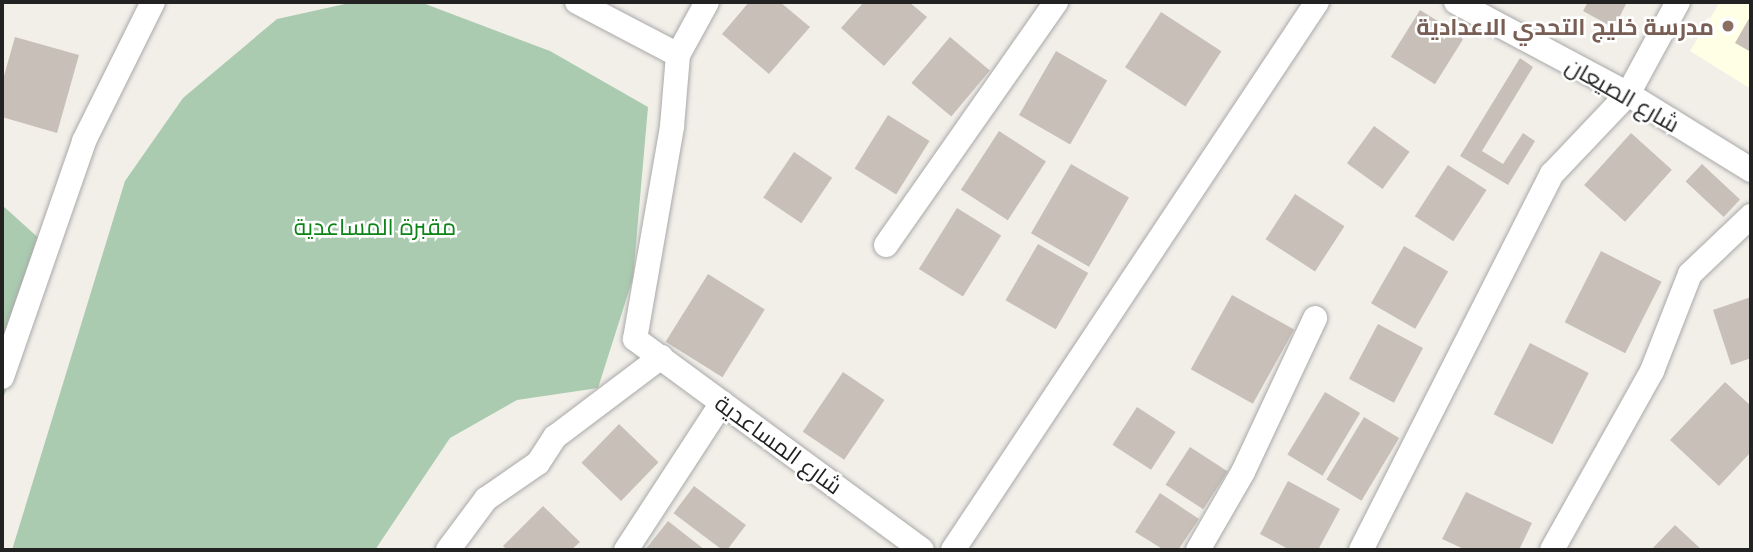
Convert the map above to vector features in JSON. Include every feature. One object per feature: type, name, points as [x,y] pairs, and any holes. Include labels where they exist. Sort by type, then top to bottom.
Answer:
[{"type":"street","points":[[2,377],[84,141],[153,2]]},
{"type":"street","points":[[577,2],[678,55],[707,2]]},
{"type":"street","points":[[886,245],[1056,2]]},
{"type":"street","points":[[953,550],[1317,2]]},
{"type":"street","name":"شارع الصيعان","points":[[1455,2],[1628,94],[1751,170]]},
{"type":"street","points":[[1361,550],[1552,174],[1628,94],[1678,2]]},
{"type":"street","name":"شارع المساعدية","points":[[678,55],[668,154],[635,339],[922,550]]},
{"type":"street","points":[[1552,550],[1651,371],[1690,274],[1751,216]]},
{"type":"street","points":[[1198,550],[1243,472],[1315,318]]},
{"type":"street","points":[[448,550],[486,499],[538,463],[555,437],[661,357]]},
{"type":"street","points":[[626,550],[723,403]]},
{"type":"shaded area","name":"مدرسة خليج التحدي الاعدادية","points":[[1720,2],[1751,2],[1751,89],[1690,51]]},
{"type":"green space","name":"مقبرة المساعدية","points":[[354,2],[420,2],[550,51],[648,107],[633,278],[598,388],[517,400],[450,438],[375,550],[12,550],[125,181],[183,98],[277,19]]},
{"type":"green space","points":[[2,205],[53,251],[2,402]]},
{"type":"building","points":[[749,2],[780,2],[810,27],[769,74],[722,34]]},
{"type":"building","points":[[864,2],[909,2],[927,17],[884,66],[841,28]]},
{"type":"building","points":[[1588,2],[1627,2],[1614,28],[1583,11]]},
{"type":"building","points":[[1420,10],[1464,38],[1435,84],[1391,57]]},
{"type":"building","points":[[1161,12],[1221,51],[1185,107],[1125,67]]},
{"type":"building","points":[[1751,15],[1751,52],[1735,43]]},
{"type":"building","points":[[15,37],[79,55],[57,133],[2,117],[2,83]]},
{"type":"building","points":[[950,37],[990,70],[951,116],[911,83]]},
{"type":"building","points":[[1056,51],[1107,80],[1070,145],[1019,115]]},
{"type":"building","points":[[1520,58],[1533,67],[1482,151],[1503,164],[1523,133],[1535,141],[1508,185],[1460,156]]},
{"type":"building","points":[[888,115],[930,141],[896,194],[855,168]]},
{"type":"building","points":[[1374,126],[1410,152],[1383,189],[1347,163]]},
{"type":"building","points":[[999,131],[1046,161],[1008,220],[961,190]]},
{"type":"building","points":[[1631,133],[1672,170],[1625,222],[1584,185]]},
{"type":"building","points":[[794,152],[832,178],[801,223],[763,198]]},
{"type":"building","points":[[1071,164],[1129,198],[1089,267],[1031,233]]},
{"type":"building","points":[[1702,164],[1740,199],[1724,217],[1686,182]]},
{"type":"building","points":[[1448,165],[1487,190],[1453,241],[1415,216]]},
{"type":"building","points":[[1295,194],[1344,226],[1315,271],[1266,239]]},
{"type":"building","points":[[957,208],[1001,236],[963,297],[919,269]]},
{"type":"building","points":[[1038,244],[1088,273],[1056,329],[1006,300]]},
{"type":"building","points":[[1404,246],[1448,272],[1415,329],[1371,303]]},
{"type":"building","points":[[1601,251],[1662,282],[1625,353],[1565,322]]},
{"type":"building","points":[[708,274],[765,310],[722,377],[666,342]]},
{"type":"building","points":[[1232,295],[1294,329],[1253,404],[1191,369]]},
{"type":"building","points":[[1751,297],[1751,358],[1731,365],[1713,310]]},
{"type":"building","points":[[1378,324],[1423,348],[1394,403],[1349,379]]},
{"type":"building","points":[[1530,343],[1589,373],[1552,444],[1494,414]]},
{"type":"building","points":[[843,372],[884,400],[844,460],[803,432]]},
{"type":"building","points":[[1725,382],[1751,406],[1751,452],[1719,486],[1670,440]]},
{"type":"building","points":[[1325,392],[1360,413],[1323,476],[1287,455]]},
{"type":"building","points":[[1137,407],[1176,432],[1151,470],[1112,445]]},
{"type":"building","points":[[1364,417],[1399,438],[1362,501],[1326,480]]},
{"type":"building","points":[[619,424],[659,462],[621,501],[581,463]]},
{"type":"building","points":[[1190,447],[1228,472],[1203,509],[1165,485]]},
{"type":"building","points":[[1288,481],[1340,509],[1318,550],[1290,550],[1260,534]]},
{"type":"building","points":[[694,486],[746,525],[727,550],[722,550],[674,513]]},
{"type":"building","points":[[1466,492],[1532,523],[1519,550],[1466,550],[1442,539]]},
{"type":"building","points":[[1160,493],[1199,519],[1178,550],[1164,550],[1135,532]]},
{"type":"building","points":[[543,506],[580,542],[571,550],[507,550],[503,546]]},
{"type":"building","points":[[668,521],[705,550],[645,550]]},
{"type":"building","points":[[1675,525],[1702,550],[1651,550]]},
{"type":"place","name":"مدرسة خليج التحدي الاعدادية","points":[[1728,26]]}]
